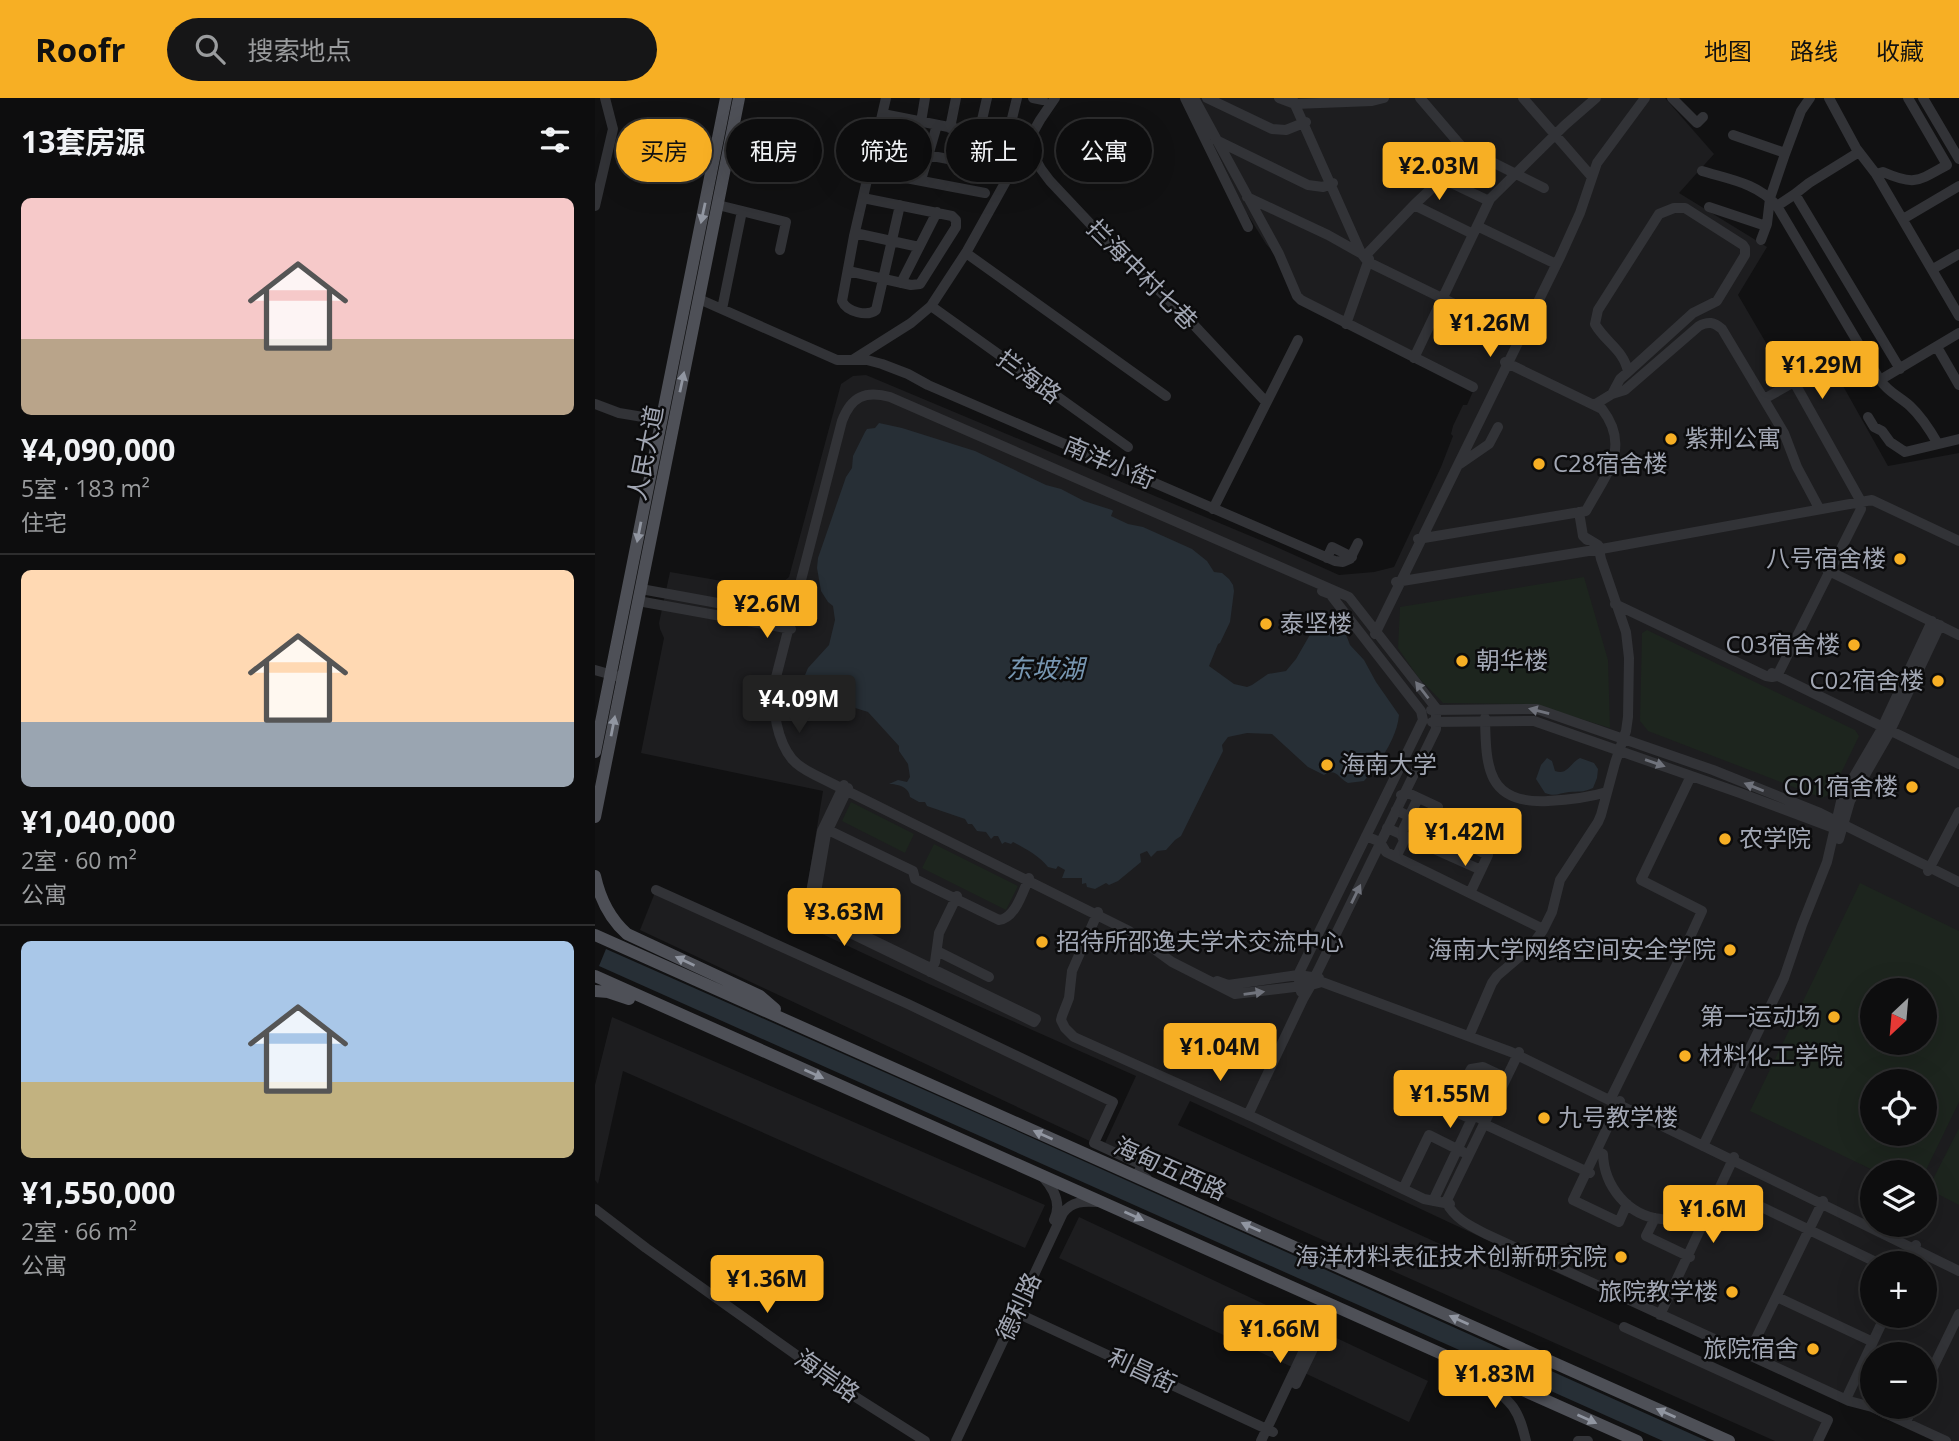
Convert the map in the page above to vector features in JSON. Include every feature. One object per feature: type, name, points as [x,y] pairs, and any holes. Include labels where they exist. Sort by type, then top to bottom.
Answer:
[{"type":"main road","name":"人民大道","points":[[595,817],[661,420],[726,98]]},
{"type":"main road","name":"人民大道","points":[[595,752],[640,595],[739,98]]},
{"type":"main road","points":[[595,876],[607,910],[627,934],[760,996],[786,1019]]},
{"type":"main road","name":"海甸五西路","points":[[595,934],[1729,1441]]},
{"type":"main road","points":[[595,976],[1637,1441]]},
{"type":"main road","points":[[595,991],[608,992],[637,1002],[728,1041],[789,1062]]},
{"type":"street","points":[[595,206],[613,129],[605,98]]},
{"type":"street","points":[[882,119],[886,98]]},
{"type":"street","points":[[922,119],[926,98]]},
{"type":"street","points":[[952,119],[956,98]]},
{"type":"street","points":[[982,119],[987,98]]},
{"type":"street","points":[[1013,119],[1017,98]]},
{"type":"street","points":[[1042,119],[1055,98]]},
{"type":"street","points":[[1185,98],[1248,227]]},
{"type":"street","points":[[1194,98],[1279,254],[1297,296],[1306,304],[1473,387]]},
{"type":"street","points":[[1207,98],[1272,129],[1286,130],[1305,123]]},
{"type":"street","points":[[1279,98],[1295,101],[1372,101],[1384,98]]},
{"type":"street","points":[[1420,98],[1462,147],[1544,188]]},
{"type":"street","points":[[1525,98],[1591,174]]},
{"type":"street","points":[[1414,358],[1489,201],[1596,98]]},
{"type":"street","points":[[1368,642],[1580,213],[1591,174],[1643,98]]},
{"type":"street","points":[[1672,98],[1696,123],[1703,117]]},
{"type":"street","points":[[1761,240],[1785,153],[1808,98]]},
{"type":"street","points":[[1829,98],[1959,316]]},
{"type":"street","points":[[1908,98],[1946,163]]},
{"type":"street","points":[[1876,174],[1883,172],[1900,179],[1922,180],[1958,158],[1923,98]]},
{"type":"street","points":[[1295,101],[1366,257]]},
{"type":"street","points":[[883,114],[907,119]]},
{"type":"street","points":[[932,124],[946,127]]},
{"type":"street","points":[[932,142],[937,125]]},
{"type":"street","points":[[1733,135],[1785,153]]},
{"type":"street","points":[[1216,140],[1308,185],[1323,187],[1332,184]]},
{"type":"street","points":[[1346,324],[1366,257],[1451,170],[1462,147]]},
{"type":"street","points":[[1773,202],[1795,194],[1859,152]]},
{"type":"street","name":"拦海中村七巷","points":[[1042,170],[1113,248],[1158,288],[1266,402]]},
{"type":"street","points":[[1702,171],[1752,186],[1773,202],[1884,387],[1911,407],[1938,444]]},
{"type":"street","points":[[1441,178],[1489,201]]},
{"type":"street","points":[[867,182],[843,306],[869,314],[876,310],[899,205]]},
{"type":"street","points":[[931,182],[985,193]]},
{"type":"street","points":[[851,361],[911,323],[931,306],[966,253],[1005,182]]},
{"type":"street","points":[[1903,219],[1959,186]]},
{"type":"street","points":[[1795,194],[1900,369]]},
{"type":"street","points":[[1247,197],[1328,235],[1366,257],[1520,334]]},
{"type":"street","points":[[848,271],[916,285],[923,281],[956,227],[956,220],[952,216],[863,198]]},
{"type":"street","points":[[717,205],[786,222],[780,250]]},
{"type":"street","points":[[1414,205],[1555,264]]},
{"type":"street","points":[[1628,372],[1622,355],[1595,324],[1596,318],[1602,303],[1653,222],[1667,210],[1685,208],[1745,248],[1745,255],[1717,301],[1710,322]]},
{"type":"street","points":[[1709,208],[1766,226]]},
{"type":"street","points":[[722,309],[742,211]]},
{"type":"street","points":[[901,282],[937,212]]},
{"type":"street","points":[[855,233],[919,247]]},
{"type":"street","points":[[966,253],[1166,396]]},
{"type":"street","points":[[1933,269],[1959,254]]},
{"type":"street","points":[[1948,297],[1959,291]]},
{"type":"street","name":"南洋小街","points":[[699,299],[837,360],[867,360],[908,374],[1327,558],[1343,562],[1350,559],[1358,543]]},
{"type":"street","points":[[1612,394],[1620,379],[1693,313],[1717,301]]},
{"type":"street","name":"拦海路","points":[[931,306],[1128,447]]},
{"type":"street","points":[[1594,405],[1625,390],[1699,326],[1710,322]]},
{"type":"street","points":[[1710,322],[1722,329],[1784,433],[1797,467],[1818,507]]},
{"type":"street","points":[[1880,380],[1959,333]]},
{"type":"street","points":[[1213,509],[1298,340]]},
{"type":"street","points":[[1937,347],[1959,385]]},
{"type":"street","points":[[1419,539],[1586,511],[1614,457],[1616,444],[1610,420],[1602,410],[1507,362]]},
{"type":"street","points":[[1764,399],[1794,382],[1852,486],[1857,500],[1823,582],[1775,672]]},
{"type":"street","points":[[1248,1113],[1309,983],[1436,729],[1436,708],[1349,597],[890,397],[878,394],[856,399],[845,414],[773,689],[775,714],[782,739],[795,762],[1136,931],[1174,959],[1225,985],[1298,975],[1309,983],[1469,1035],[1520,1055],[1823,1203],[1959,1266]]},
{"type":"street","points":[[791,622],[849,415],[859,402],[887,400],[1330,594],[1422,715],[1437,723],[1534,721],[1839,827],[1959,882]]},
{"type":"street","points":[[595,404],[619,413],[661,420]]},
{"type":"street","points":[[1868,417],[1874,427],[1905,452],[1959,439]]},
{"type":"street","points":[[1454,468],[1489,444],[1498,427]]},
{"type":"street","points":[[1399,580],[1596,547],[1874,495],[1959,535]]},
{"type":"street","points":[[1857,500],[1872,500],[1959,541]]},
{"type":"street","points":[[1469,1035],[1492,983],[1531,947],[1543,929],[1552,912],[1560,880],[1598,822],[1628,717],[1629,658],[1626,632],[1596,547],[1583,536],[1579,512]]},
{"type":"street","points":[[1828,571],[1959,635]]},
{"type":"street","points":[[640,595],[733,612]]},
{"type":"street","points":[[1613,600],[1775,672],[1959,762]]},
{"type":"street","points":[[752,615],[791,622]]},
{"type":"street","points":[[1705,1145],[1786,980],[1831,864],[1839,827],[1936,623]]},
{"type":"street","points":[[595,670],[617,676]]},
{"type":"street","points":[[1485,709],[1486,743],[1491,772],[1498,786],[1510,796],[1526,802],[1552,801],[1607,792]]},
{"type":"street","points":[[1298,975],[1422,715],[1436,710],[1537,709],[1713,770],[1820,813],[1839,827]]},
{"type":"street","points":[[1627,1204],[1619,1222],[1576,1202],[1702,911],[1641,880],[1691,776]]},
{"type":"street","points":[[845,788],[827,826],[809,905],[813,916],[1036,1019],[1034,1022],[931,971]]},
{"type":"street","points":[[1389,789],[1403,796]]},
{"type":"street","points":[[1403,796],[1408,793],[1438,807],[1429,826]]},
{"type":"street","points":[[1396,857],[1404,841],[1401,834],[1418,798]]},
{"type":"street","points":[[1396,810],[1488,855],[1470,893]]},
{"type":"street","points":[[1931,871],[1959,813]]},
{"type":"street","points":[[1931,871],[1959,824]]},
{"type":"street","points":[[827,826],[913,871],[915,879],[997,915],[1008,911],[1027,878]]},
{"type":"street","points":[[1387,828],[1481,870]]},
{"type":"street","points":[[1366,836],[1380,842],[1386,852],[1543,929]]},
{"type":"street","points":[[1931,871],[1959,888]]},
{"type":"street","points":[[817,874],[831,877]]},
{"type":"street","points":[[656,890],[908,1004],[1113,1101],[1094,1143],[1142,1165],[1138,1173],[1157,1185]]},
{"type":"street","points":[[931,971],[939,933],[956,897]]},
{"type":"street","points":[[1099,914],[1172,962],[1229,992],[1241,995],[1309,983]]},
{"type":"street","points":[[1099,914],[1072,971],[1069,998],[1061,1020],[1074,1037],[1248,1113],[1403,1188],[1434,1199],[1449,1201],[1459,1214],[1475,1225],[1845,1397],[1953,1441]]},
{"type":"street","points":[[937,951],[989,977]]},
{"type":"street","points":[[1298,975],[1309,983]]},
{"type":"street","points":[[1449,1201],[1520,1055]]},
{"type":"street","points":[[1455,1099],[1472,1069],[1483,1068],[1508,1079]]},
{"type":"street","points":[[1434,1199],[1494,1072]]},
{"type":"street","points":[[1443,1106],[1469,1118],[1474,1115]]},
{"type":"street","points":[[1474,1115],[1482,1119],[1485,1126],[1587,1174]]},
{"type":"street","points":[[1403,1188],[1429,1135],[1471,1156]]},
{"type":"street","points":[[1598,1152],[1603,1154],[1607,1178],[1618,1196],[1640,1212],[1655,1218],[1678,1219],[1705,1211],[1709,1213]]},
{"type":"street","points":[[1662,1314],[1735,1160]]},
{"type":"street","name":"德利路","points":[[954,1441],[1057,1214],[1056,1196],[1040,1174]]},
{"type":"street","points":[[1720,1189],[1860,1258]]},
{"type":"street","name":"德利路","points":[[1014,1311],[1065,1209],[1078,1202],[1104,1203]]},
{"type":"street","points":[[1823,1203],[1860,1218]]},
{"type":"street","points":[[1750,1354],[1823,1203]]},
{"type":"street","name":"海岸路","points":[[595,1209],[854,1396],[925,1441]]},
{"type":"street","points":[[1655,1218],[1646,1236],[1689,1256]]},
{"type":"street","points":[[1809,1232],[1860,1255]]},
{"type":"street","points":[[1898,1237],[1959,1271]]},
{"type":"street","points":[[1914,1251],[1916,1247]]},
{"type":"street","points":[[1779,1296],[1872,1340]]},
{"type":"street","points":[[1261,1441],[1269,1434],[1330,1304]]},
{"type":"street","points":[[1937,1352],[1959,1307]]},
{"type":"street","name":"利昌街","points":[[1014,1311],[1269,1434]]},
{"type":"street","points":[[1937,1359],[1959,1314]]},
{"type":"street","points":[[1624,1327],[1828,1420],[1818,1441]]},
{"type":"street","points":[[1845,1397],[1878,1328]]},
{"type":"street","points":[[1487,1375],[1493,1387],[1518,1415],[1526,1441]]},
{"type":"street","points":[[1845,1397],[1860,1401]]},
{"type":"street","points":[[1905,1420],[1946,1441]]},
{"type":"street","points":[[1578,1441],[1588,1441]]},
{"type":"shaded area","name":"海南大学","points":[[1191,98],[1665,98],[1714,154],[1679,193],[1767,247],[1738,295],[1789,382],[1829,361],[1888,466],[1959,453],[1959,1441],[1939,1441],[1889,1419],[1937,1419],[1937,1342],[1860,1342],[1860,1406],[1564,1276],[1190,1101],[1178,1125],[1828,1420],[1818,1441],[1775,1441],[1105,1143],[1136,1076],[801,924],[823,791],[641,753],[664,638],[659,623],[670,572],[768,589],[776,588],[789,577],[841,384],[853,376],[866,375],[1339,575],[1394,567],[1441,467],[1453,436],[1453,426],[1474,389],[1305,306],[1275,254],[1246,212]]},
{"type":"shaded area","points":[[1584,577],[1608,660],[1610,728],[1532,704],[1443,703],[1418,677],[1398,648],[1400,607]]},
{"type":"shaded area","points":[[1647,630],[1855,730],[1859,736],[1831,794],[1822,798],[1648,731],[1640,721],[1642,633]]},
{"type":"shaded area","points":[[851,802],[914,834],[905,853],[842,821]]},
{"type":"shaded area","points":[[934,844],[1018,886],[1006,910],[922,868]]},
{"type":"shaded area","name":"第一运动场","points":[[1860,883],[1959,931],[1959,1102],[1931,1160],[1860,1160],[1860,1164],[1750,1111]]},
{"type":"shaded area","points":[[656,890],[1113,1102],[1094,1143],[640,930]]},
{"type":"shaded area","points":[[612,1017],[1045,1205],[1025,1248],[623,1071],[598,1184],[595,1180],[595,1085]]},
{"type":"shaded area","points":[[1959,1128],[1959,1205],[1937,1194],[1937,1171]]},
{"type":"shaded area","points":[[1079,1217],[1428,1381],[1409,1422],[1059,1258]]},
{"type":"water","name":"东坡湖","points":[[879,423],[975,451],[1046,485],[1112,510],[1111,516],[1128,524],[1143,527],[1192,549],[1207,561],[1214,572],[1222,573],[1233,585],[1230,622],[1209,666],[1234,684],[1247,687],[1268,674],[1286,671],[1319,619],[1326,617],[1345,632],[1350,645],[1364,660],[1399,715],[1395,733],[1381,759],[1364,781],[1348,783],[1332,772],[1324,775],[1308,767],[1272,734],[1247,733],[1228,737],[1181,836],[1166,850],[1157,851],[1151,857],[1147,851],[1140,854],[1141,862],[1118,881],[1095,889],[1087,887],[1086,883],[1082,884],[1082,878],[1062,878],[1065,870],[1058,866],[1056,869],[1048,867],[1013,842],[1002,844],[998,836],[991,839],[986,832],[977,831],[965,819],[927,806],[925,802],[910,797],[903,787],[889,784],[898,780],[907,782],[910,777],[908,764],[899,751],[899,746],[868,712],[849,706],[834,708],[827,701],[825,690],[816,682],[813,682],[805,694],[805,675],[829,645],[835,620],[833,606],[821,591],[818,558],[846,477],[852,468],[853,456],[867,429],[875,428]]},
{"type":"water","points":[[1547,758],[1552,761],[1555,771],[1559,772],[1566,770],[1580,758],[1594,763],[1598,769],[1593,788],[1555,795],[1545,793],[1536,779]]},
{"type":"water","points":[[606,949],[1707,1441],[1663,1441],[599,966]]},
{"type":"tunnel","points":[[733,612],[748,614]]},
{"type":"place","name":"紫荆公寓","points":[[1671,439]]},
{"type":"place","name":"C28宿舍楼","points":[[1539,464]]},
{"type":"place","name":"八号宿舍楼","points":[[1900,559]]},
{"type":"place","name":"泰坚楼","points":[[1266,624]]},
{"type":"place","name":"C03宿舍楼","points":[[1854,645]]},
{"type":"place","name":"朝华楼","points":[[1462,661]]},
{"type":"place","name":"C02宿舍楼","points":[[1938,681]]},
{"type":"place","name":"海南大学","points":[[1327,765]]},
{"type":"place","name":"C01宿舍楼","points":[[1912,787]]},
{"type":"place","name":"农学院","points":[[1725,839]]},
{"type":"place","name":"招待所邵逸夫学术交流中心","points":[[1042,942]]},
{"type":"place","name":"海南大学网络空间安全学院","points":[[1730,950]]},
{"type":"place","name":"第一运动场","points":[[1834,1017]]},
{"type":"place","name":"材料化工学院","points":[[1685,1056]]},
{"type":"place","name":"九号教学楼","points":[[1544,1118]]},
{"type":"place","name":"海洋材料表征技术创新研究院","points":[[1621,1257]]},
{"type":"place","name":"旅院教学楼","points":[[1732,1292]]},
{"type":"place","name":"旅院宿舍","points":[[1813,1349]]}]
